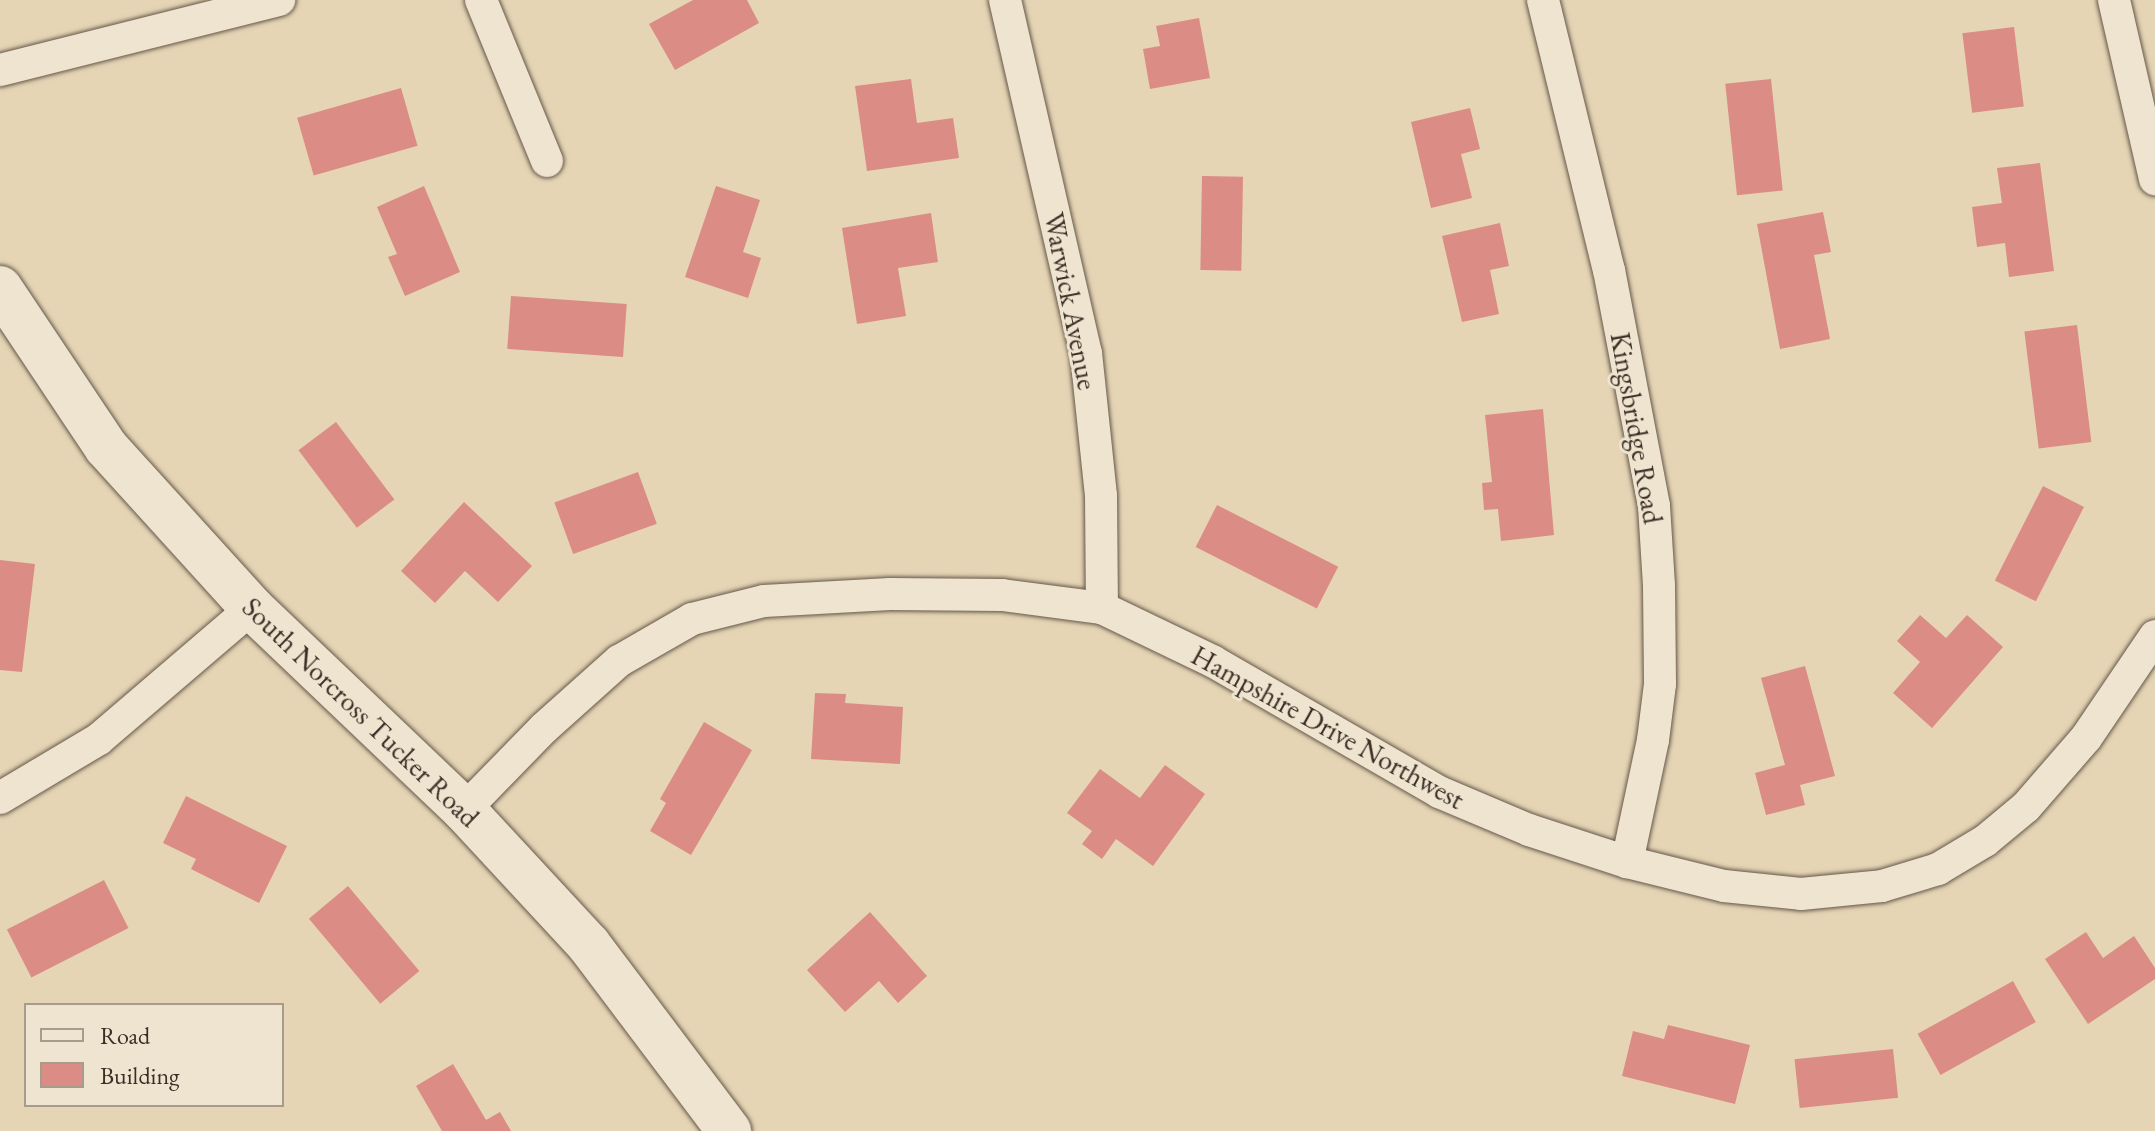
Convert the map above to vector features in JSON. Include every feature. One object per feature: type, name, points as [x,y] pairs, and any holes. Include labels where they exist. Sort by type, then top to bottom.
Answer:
[{"type":"main road","name":"South Norcross Tucker Road","points":[[0,288],[106,447],[252,608],[464,810],[589,945],[707,1097],[729,1131]]},
{"type":"street","points":[[0,70],[279,0]]},
{"type":"street","points":[[481,0],[547,161]]},
{"type":"street","name":"Warwick Avenue","points":[[1005,0],[1086,353],[1101,496],[1102,608]]},
{"type":"street","name":"Kingsbridge Road","points":[[1543,0],[1609,270],[1654,506],[1660,684],[1653,740],[1627,862]]},
{"type":"street","points":[[2114,0],[2155,179]]},
{"type":"street","name":"Hampshire Drive Northwest","points":[[464,810],[544,728],[619,661],[692,619],[764,601],[890,594],[1002,595],[1102,608],[1214,662],[1439,792],[1529,830],[1627,862],[1724,886],[1801,894],[1882,886],[1938,869],[1985,841],[2026,807],[2086,738],[2155,636]]},
{"type":"street","points":[[0,798],[99,739],[252,608]]},
{"type":"building","points":[[693,0],[747,0],[759,23],[675,70],[649,24]]},
{"type":"building","points":[[1199,18],[1210,78],[1150,89],[1143,49],[1160,46],[1156,26]]},
{"type":"building","points":[[2014,27],[2024,106],[1972,113],[1962,33]]},
{"type":"building","points":[[911,79],[917,123],[953,118],[959,158],[867,171],[855,86]]},
{"type":"building","points":[[1771,79],[1783,190],[1737,195],[1725,84]]},
{"type":"building","points":[[401,88],[418,146],[314,175],[297,118]]},
{"type":"building","points":[[1470,108],[1480,149],[1461,154],[1472,198],[1431,208],[1411,122]]},
{"type":"building","points":[[2040,163],[2054,271],[2009,277],[2005,243],[1977,247],[1972,207],[2002,203],[1997,168]]},
{"type":"building","points":[[1202,176],[1243,177],[1241,271],[1200,270]]},
{"type":"building","points":[[424,186],[460,272],[405,296],[388,257],[397,254],[377,207]]},
{"type":"building","points":[[716,186],[760,200],[743,252],[761,258],[748,298],[685,277]]},
{"type":"building","points":[[1823,212],[1831,252],[1814,255],[1830,339],[1780,349],[1757,224]]},
{"type":"building","points":[[931,213],[938,262],[898,268],[906,316],[857,324],[842,228]]},
{"type":"building","points":[[1500,223],[1509,266],[1490,270],[1499,314],[1462,322],[1442,236]]},
{"type":"building","points":[[511,296],[627,304],[623,357],[507,349]]},
{"type":"building","points":[[2077,325],[2091,442],[2039,449],[2024,331]]},
{"type":"building","points":[[1543,409],[1554,535],[1501,541],[1498,509],[1484,510],[1482,483],[1492,482],[1485,415]]},
{"type":"building","points":[[336,422],[394,499],[357,528],[298,450]]},
{"type":"building","points":[[638,472],[657,524],[573,554],[554,502]]},
{"type":"building","points":[[2043,486],[2084,507],[2036,601],[1995,580]]},
{"type":"building","points":[[464,502],[532,566],[498,602],[465,571],[435,603],[401,571]]},
{"type":"building","points":[[1217,505],[1338,567],[1317,609],[1196,547]]},
{"type":"building","points":[[0,560],[35,564],[22,672],[0,670]]},
{"type":"building","points":[[1920,615],[1946,638],[1967,615],[2003,647],[1932,728],[1893,693],[1920,662],[1897,641]]},
{"type":"building","points":[[1805,666],[1835,776],[1800,785],[1805,805],[1766,815],[1755,773],[1785,765],[1761,678]]},
{"type":"building","points":[[815,693],[846,694],[845,703],[903,707],[900,764],[811,759]]},
{"type":"building","points":[[704,722],[752,750],[691,855],[650,831],[666,803],[660,799]]},
{"type":"building","points":[[1165,765],[1205,794],[1153,866],[1116,839],[1102,859],[1082,844],[1092,831],[1067,813],[1100,769],[1140,798]]},
{"type":"building","points":[[186,796],[287,846],[259,903],[191,869],[196,859],[163,843]]},
{"type":"building","points":[[104,880],[129,928],[31,978],[7,929]]},
{"type":"building","points":[[348,886],[419,971],[380,1004],[309,919]]},
{"type":"building","points":[[870,912],[927,976],[898,1003],[879,981],[845,1012],[807,970]]},
{"type":"building","points":[[2086,932],[2103,958],[2134,936],[2155,968],[2155,979],[2088,1024],[2045,959]]},
{"type":"building","points":[[2013,981],[2036,1022],[1940,1075],[1918,1034]]},
{"type":"building","points":[[1668,1025],[1750,1045],[1735,1104],[1622,1076],[1633,1031],[1664,1039]]},
{"type":"building","points":[[1893,1049],[1898,1098],[1800,1108],[1795,1059]]},
{"type":"building","points":[[453,1064],[486,1120],[500,1112],[511,1131],[442,1131],[416,1086]]}]
